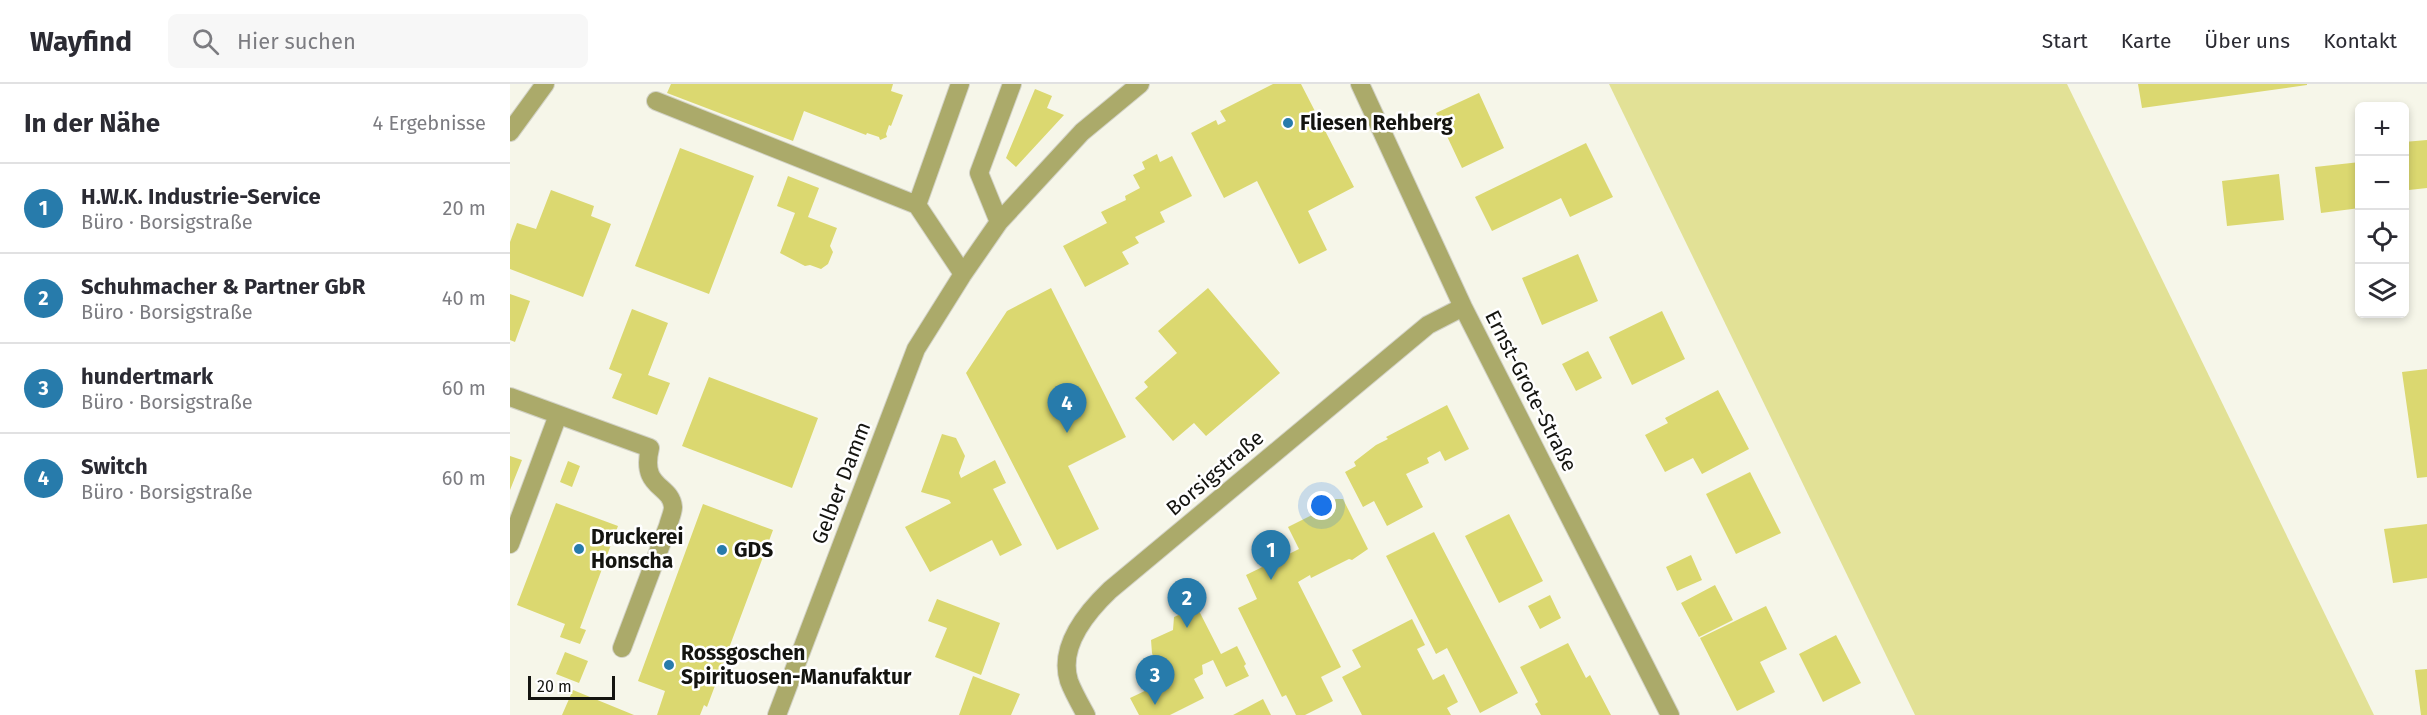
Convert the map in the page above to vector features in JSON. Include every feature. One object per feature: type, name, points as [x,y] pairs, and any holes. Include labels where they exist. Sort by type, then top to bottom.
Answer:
[{"type":"street","points":[[510,132],[545,84]]},
{"type":"street","points":[[917,205],[960,84]]},
{"type":"street","points":[[999,222],[979,173],[1011,84]]},
{"type":"street","name":"Gelber Damm","points":[[777,715],[916,349],[999,222],[1082,132],[1140,84]]},
{"type":"street","name":"Ernst-Grote-Straße","points":[[1360,84],[1463,307],[1670,715]]},
{"type":"street","points":[[656,101],[917,205],[963,274]]},
{"type":"street","name":"Borsigstraße","points":[[1086,715],[1069,679],[1067,665],[1077,631],[1093,607],[1428,326],[1463,307]]},
{"type":"street","points":[[510,397],[650,448],[646,463],[650,476],[667,495],[673,507],[622,648]]},
{"type":"street","points":[[510,544],[558,415]]},
{"type":"shaded area","points":[[1609,84],[2067,84],[2374,715],[1915,715]]},
{"type":"building","points":[[671,84],[893,84],[891,91],[903,95],[891,126],[889,125],[887,137],[880,140],[879,137],[867,133],[866,135],[804,111],[793,141],[667,93]]},
{"type":"building","points":[[1273,84],[1301,84],[1354,187],[1308,211],[1327,250],[1299,264],[1257,181],[1224,198],[1191,133],[1216,120],[1218,125],[1226,121],[1220,111]]},
{"type":"building","points":[[2138,84],[2307,84],[2307,85],[2142,108]]},
{"type":"building","points":[[1035,89],[1052,96],[1047,108],[1064,115],[1016,167],[1006,158]]},
{"type":"building","points":[[1479,93],[1504,148],[1462,168],[1436,113]]},
{"type":"building","points":[[2427,140],[2427,188],[2409,190],[2409,142]]},
{"type":"building","points":[[1586,143],[1613,197],[1570,217],[1561,198],[1492,231],[1475,197]]},
{"type":"building","points":[[680,148],[754,176],[709,294],[635,266]]},
{"type":"building","points":[[1157,154],[1160,162],[1172,156],[1192,196],[1160,212],[1165,222],[1135,237],[1139,243],[1122,252],[1129,264],[1085,287],[1063,246],[1107,223],[1101,212],[1126,200],[1125,196],[1140,188],[1133,175],[1145,169],[1142,162]]},
{"type":"building","points":[[2355,163],[2355,209],[2321,213],[2315,167]]},
{"type":"building","points":[[2279,174],[2284,220],[2227,226],[2222,181]]},
{"type":"building","points":[[788,176],[819,188],[808,217],[837,228],[830,246],[833,252],[828,264],[821,269],[810,265],[805,266],[780,253],[795,213],[777,206]]},
{"type":"building","points":[[551,190],[594,206],[591,216],[611,224],[583,297],[510,269],[510,242],[517,223],[536,229]]},
{"type":"building","points":[[1578,254],[1598,301],[1542,325],[1522,278]]},
{"type":"building","points":[[1051,288],[1126,437],[1068,466],[1099,529],[1057,550],[966,373],[1007,311]]},
{"type":"building","points":[[1208,288],[1280,373],[1206,436],[1194,423],[1173,441],[1135,398],[1148,387],[1144,382],[1177,353],[1158,331]]},
{"type":"building","points":[[510,294],[530,301],[515,342],[510,340]]},
{"type":"building","points":[[632,309],[668,323],[648,375],[670,383],[657,415],[612,398],[622,374],[609,369]]},
{"type":"building","points":[[1662,311],[1685,359],[1632,385],[1609,337]]},
{"type":"building","points":[[1588,351],[1602,378],[1576,391],[1562,364]]},
{"type":"building","points":[[2427,369],[2427,477],[2417,478],[2402,372]]},
{"type":"building","points":[[709,377],[818,418],[792,488],[682,446]]},
{"type":"building","points":[[1718,390],[1749,449],[1702,474],[1693,458],[1665,472],[1645,435],[1668,423],[1665,418]]},
{"type":"building","points":[[1447,405],[1469,449],[1445,461],[1440,451],[1427,458],[1429,463],[1406,474],[1423,507],[1387,526],[1374,501],[1363,507],[1345,472],[1356,466],[1354,462],[1376,445],[1388,439],[1386,437]]},
{"type":"building","points":[[942,434],[956,438],[965,456],[959,473],[961,478],[995,460],[1006,483],[993,489],[1022,545],[1000,556],[992,540],[930,572],[905,527],[951,503],[949,500],[921,492]]},
{"type":"building","points":[[510,456],[522,460],[510,490]]},
{"type":"building","points":[[568,461],[580,466],[572,487],[560,482]]},
{"type":"building","points":[[1750,472],[1781,533],[1736,554],[1706,494]]},
{"type":"building","points":[[1343,499],[1368,549],[1352,560],[1349,559],[1298,582],[1341,667],[1321,677],[1333,701],[1305,715],[1296,715],[1286,695],[1282,697],[1238,608],[1257,599],[1246,575],[1299,549],[1288,527],[1322,510],[1326,503]]},
{"type":"building","points":[[556,503],[618,526],[580,628],[586,630],[580,644],[560,637],[565,624],[517,605]]},
{"type":"building","points":[[703,504],[773,530],[707,707],[704,705],[700,715],[657,715],[665,691],[638,681]]},
{"type":"building","points":[[1509,514],[1543,581],[1499,603],[1465,536]]},
{"type":"building","points":[[2427,524],[2427,578],[2393,583],[2384,529]]},
{"type":"building","points":[[1434,532],[1518,693],[1480,713],[1447,648],[1436,654],[1386,556]]},
{"type":"building","points":[[1691,555],[1702,580],[1677,591],[1666,567]]},
{"type":"building","points":[[1715,585],[1733,620],[1699,637],[1681,603]]},
{"type":"building","points":[[1550,595],[1561,618],[1540,629],[1528,606]]},
{"type":"building","points":[[937,599],[1000,623],[981,675],[935,657],[947,628],[928,621]]},
{"type":"building","points":[[1766,606],[1787,649],[1760,662],[1775,692],[1737,711],[1700,638]]},
{"type":"building","points":[[1197,607],[1221,654],[1237,646],[1249,676],[1226,687],[1213,660],[1202,665],[1203,674],[1194,679],[1204,698],[1170,715],[1139,715],[1130,698],[1170,679],[1156,666],[1151,640],[1173,630],[1174,617]]},
{"type":"building","points":[[1412,619],[1425,645],[1417,649],[1433,680],[1444,674],[1458,702],[1447,708],[1451,715],[1362,715],[1342,677],[1361,667],[1352,650]]},
{"type":"building","points":[[1836,635],[1861,683],[1823,702],[1799,654]]},
{"type":"building","points":[[1568,643],[1586,678],[1590,675],[1611,715],[1541,715],[1535,704],[1538,702],[1520,667]]},
{"type":"building","points":[[565,652],[588,661],[579,683],[556,674]]},
{"type":"building","points":[[2427,669],[2427,715],[2421,715],[2415,670]]},
{"type":"building","points":[[973,676],[1020,694],[1011,715],[959,715]]},
{"type":"building","points":[[573,690],[634,715],[562,715]]},
{"type":"building","points":[[1263,699],[1271,715],[1233,715]]},
{"type":"place","name":"Fliesen Rehberg","points":[[1288,123]]},
{"type":"place","name":"Switch","points":[[1067,433]]},
{"type":"place","name":"Druckerei Honscha","points":[[579,549]]},
{"type":"place","name":"GDS","points":[[722,550]]},
{"type":"place","name":"H.W.K. Industrie-Service","points":[[1271,580]]},
{"type":"place","name":"Schuhmacher & Partner GbR","points":[[1187,628]]},
{"type":"place","name":"Rossgoschen Spirituosen-Manufaktur","points":[[669,665]]},
{"type":"place","name":"hundertmark","points":[[1155,705]]}]
